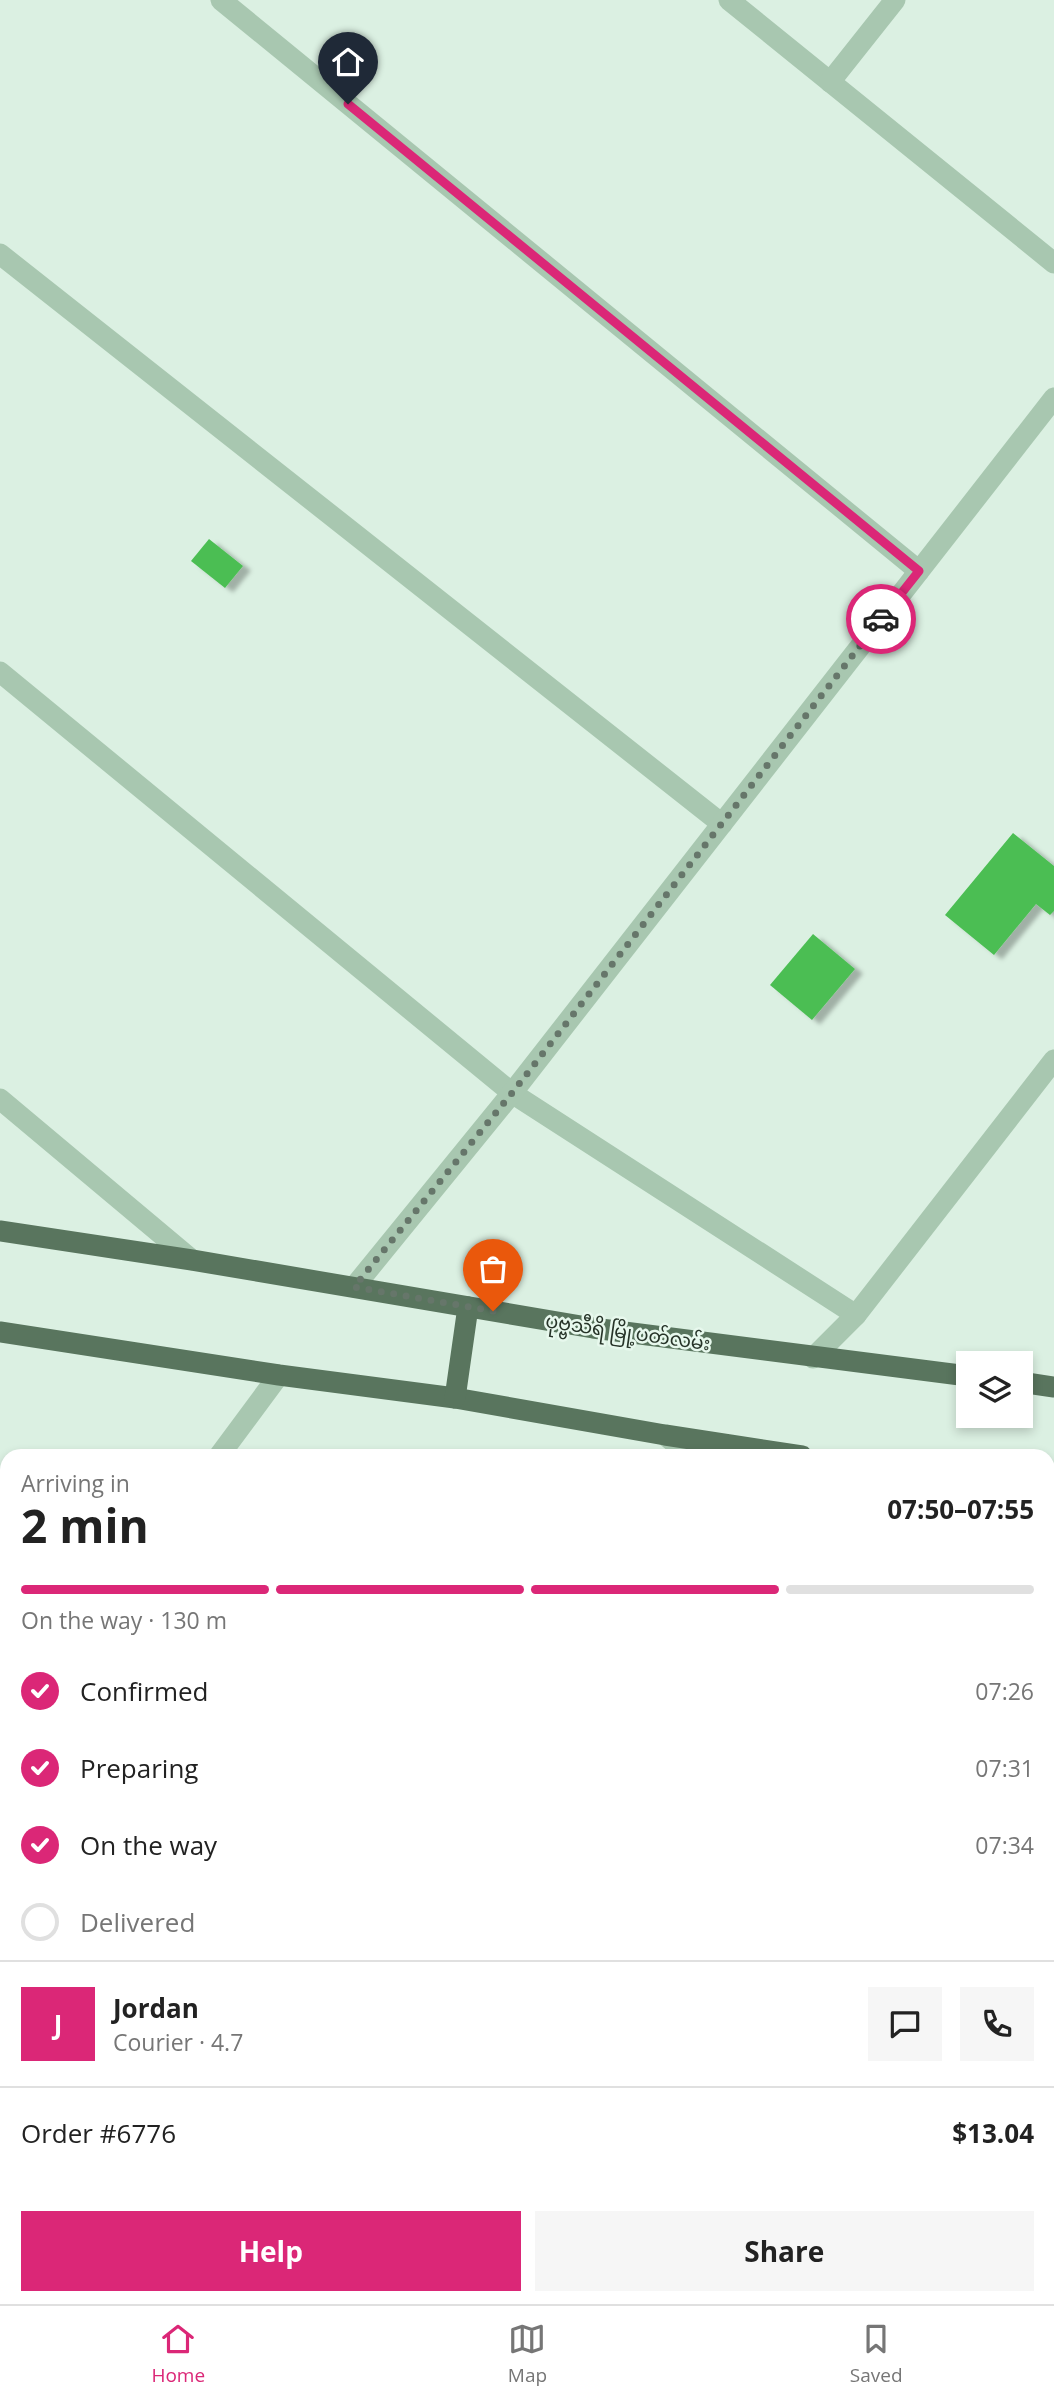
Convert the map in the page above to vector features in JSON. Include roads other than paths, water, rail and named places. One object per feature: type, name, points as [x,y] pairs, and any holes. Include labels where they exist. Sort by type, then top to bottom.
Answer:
[{"type":"main road","name":"ပုဗ္ဗသီရိ မြို့ပတ်လမ်း","points":[[0,1231],[192,1260],[593,1328],[956,1375]]},
{"type":"main road","points":[[455,1398],[468,1307]]},
{"type":"main road","points":[[0,1332],[279,1375],[455,1398],[756,1449]]},
{"type":"main road","points":[[1033,1384],[1054,1387]]},
{"type":"street","points":[[221,0],[919,571]]},
{"type":"street","points":[[729,0],[1054,263]]},
{"type":"street","points":[[830,82],[895,0]]},
{"type":"street","points":[[0,254],[722,824]]},
{"type":"street","points":[[354,1287],[512,1093],[1054,398]]},
{"type":"street","points":[[0,672],[512,1093],[856,1315]]},
{"type":"street","points":[[813,1357],[856,1315],[1054,1060]]},
{"type":"street","points":[[0,1099],[192,1260]]},
{"type":"street","points":[[224,1449],[279,1375]]},
{"type":"street","points":[[665,1435],[682,1449]]}]
